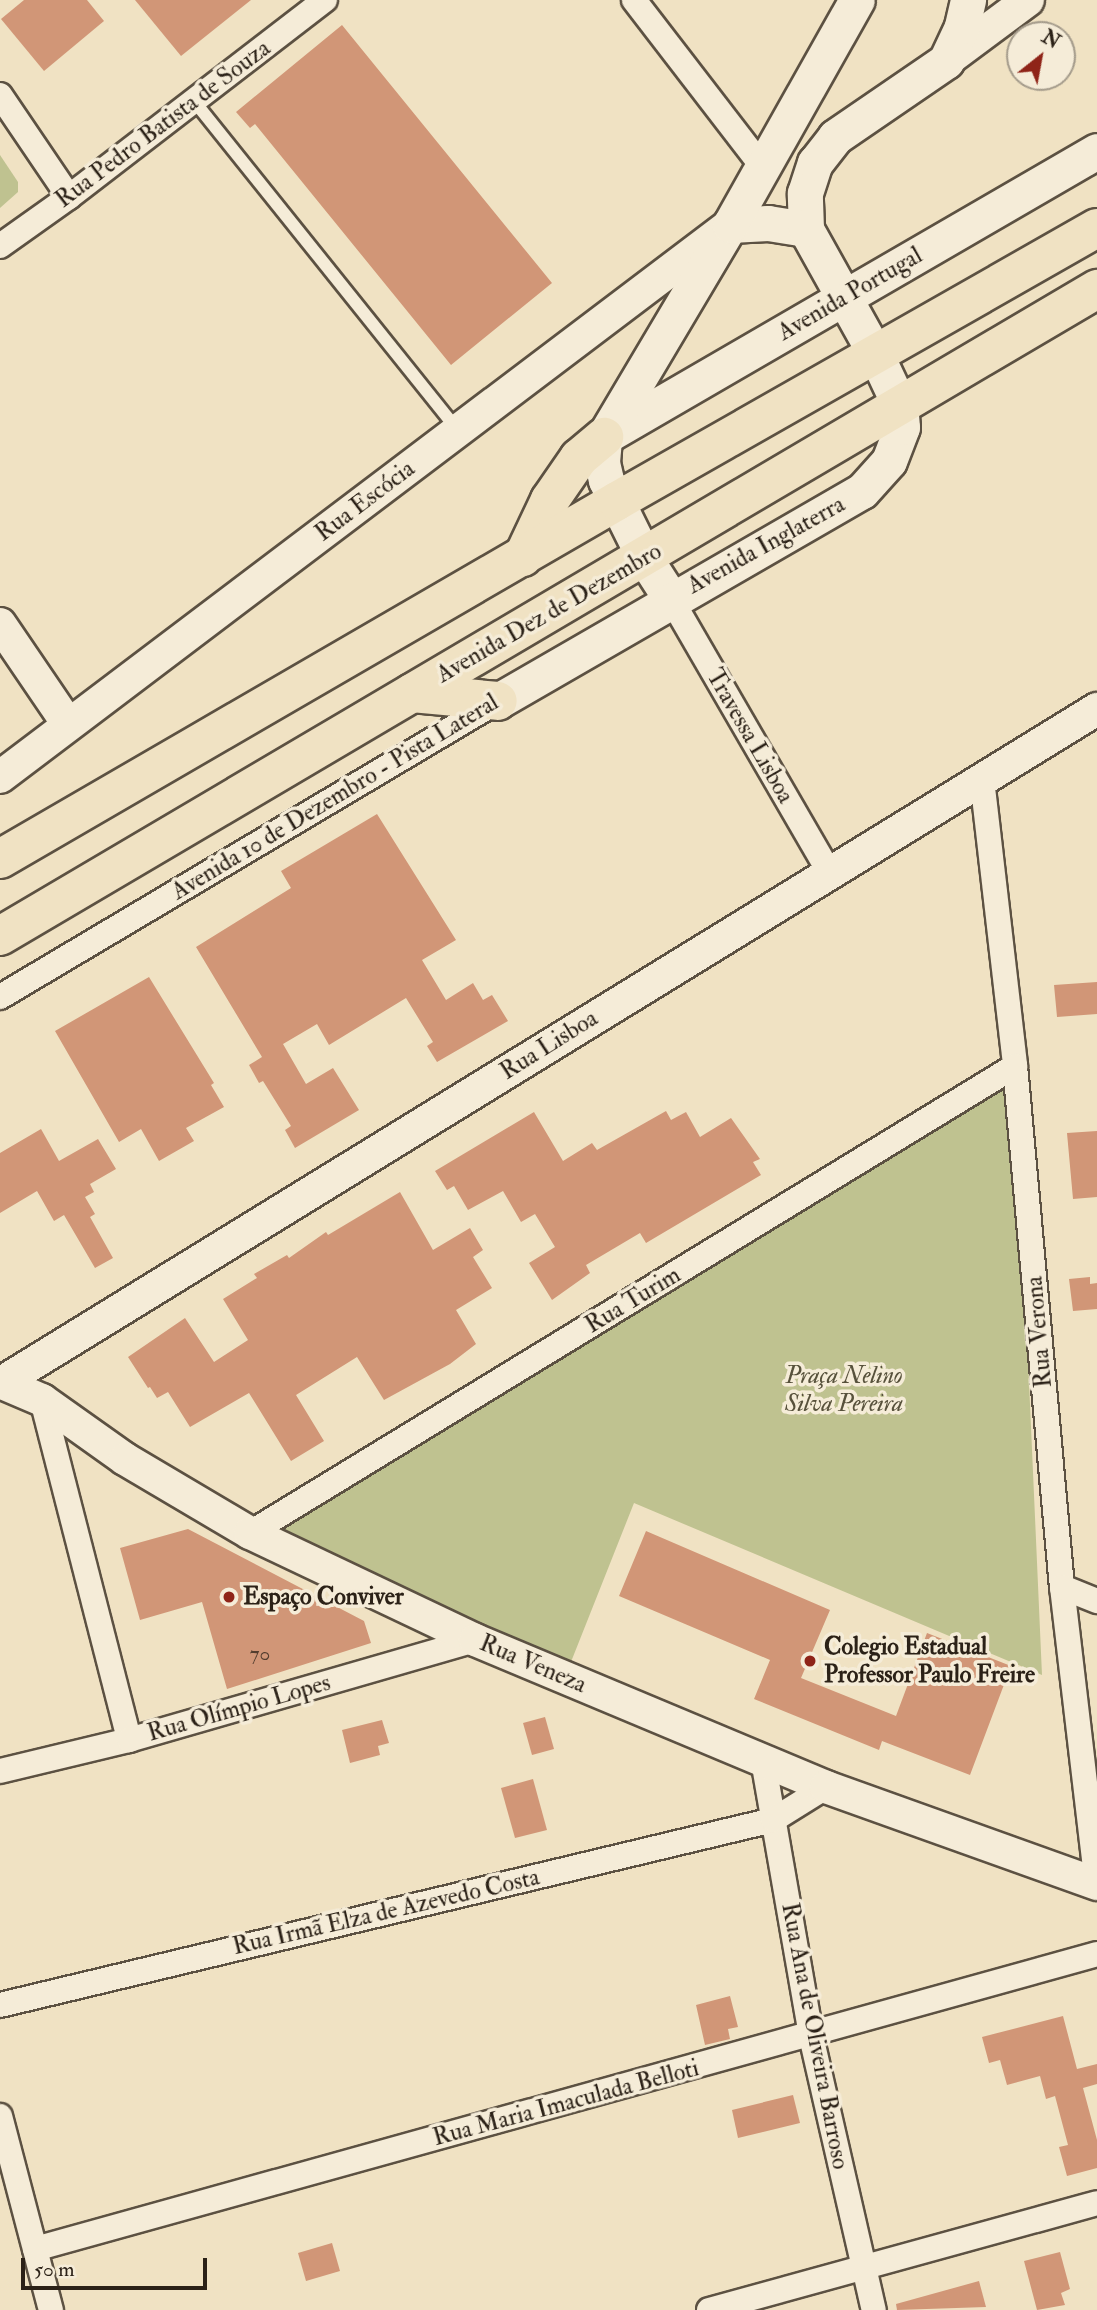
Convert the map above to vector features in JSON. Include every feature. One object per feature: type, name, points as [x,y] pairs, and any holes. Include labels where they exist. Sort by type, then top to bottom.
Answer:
[{"type":"highway","points":[[0,859],[617,501],[1097,228]]},
{"type":"highway","name":"Avenida Dez de Dezembro","points":[[0,936],[1097,289]]},
{"type":"highway","points":[[523,557],[550,500],[579,458],[604,437]]},
{"type":"highway","points":[[412,693],[498,701]]},
{"type":"main road","points":[[604,437],[730,225],[857,0]]},
{"type":"main road","points":[[900,406],[876,355],[806,229],[805,193],[815,163],[835,137],[946,61],[962,26],[968,0]]},
{"type":"main road","name":"Avenida Portugal","points":[[604,437],[1097,151]]},
{"type":"main road","points":[[730,225],[768,223],[806,229]]},
{"type":"main road","name":"Avenida Inglaterra","points":[[604,437],[602,461],[606,480],[644,557],[671,599],[862,491],[889,461],[902,427],[900,406]]},
{"type":"main road","name":"Avenida 10 de Dezembro - Pista Lateral","points":[[498,701],[671,599]]},
{"type":"street","name":"Rua Pedro Batista de Souza","points":[[0,246],[69,197],[325,0]]},
{"type":"street","points":[[634,0],[762,166]]},
{"type":"street","points":[[946,61],[1028,0]]},
{"type":"street","points":[[0,95],[69,197]]},
{"type":"street","name":"Rua Escócia","points":[[0,777],[730,225]]},
{"type":"street","name":"Travessa Lisboa","points":[[671,599],[829,873]]},
{"type":"street","points":[[0,624],[68,724]]},
{"type":"street","name":"Avenida 10 de Dezembro - Pista Lateral","points":[[0,997],[498,701]]},
{"type":"street","name":"Rua Lisboa","points":[[0,1383],[1097,709]]},
{"type":"street","name":"Rua Verona","points":[[982,779],[1015,1066],[1062,1587],[1097,1884]]},
{"type":"street","name":"Rua Turim","points":[[250,1533],[1015,1066]]},
{"type":"street","name":"Rua Veneza","points":[[0,1383],[42,1400],[125,1459],[250,1533],[475,1640],[827,1787],[1097,1884]]},
{"type":"street","points":[[42,1400],[129,1740]]},
{"type":"street","points":[[1062,1587],[1097,1601]]},
{"type":"street","name":"Rua Olímpio Lopes","points":[[0,1771],[129,1740],[475,1640]]},
{"type":"street","name":"Rua Ana de Oliveira Barroso","points":[[763,1760],[811,2036],[874,2310]]},
{"type":"street","name":"Rua Irmã Elza de Azevedo Costa","points":[[0,2005],[773,1820],[827,1787]]},
{"type":"street","name":"Rua Maria Imaculada Belloti","points":[[35,2249],[811,2036],[1097,1954]]},
{"type":"street","points":[[0,2116],[6,2171],[35,2249],[51,2310]]},
{"type":"street","points":[[709,2310],[1097,2203]]},
{"type":"lane","points":[[194,101],[458,431]]},
{"type":"green space","points":[[0,155],[18,182],[18,192],[0,208]]},
{"type":"green space","name":"Praça Nelino Silva Pereira","points":[[1015,1066],[1042,1675],[634,1503],[565,1677],[250,1533]]},
{"type":"building","points":[[24,0],[87,0],[104,21],[44,71],[1,19]]},
{"type":"building","points":[[135,0],[251,0],[181,56]]},
{"type":"building","points":[[342,25],[552,283],[451,365],[255,124],[250,128],[236,112]]},
{"type":"building","points":[[377,814],[456,940],[422,960],[446,1000],[473,983],[483,1000],[492,995],[508,1021],[437,1062],[427,1046],[433,1042],[406,998],[329,1045],[317,1024],[283,1044],[306,1084],[333,1068],[359,1110],[295,1148],[285,1130],[291,1126],[263,1081],[259,1083],[249,1065],[262,1057],[196,947],[291,888],[281,871]]},
{"type":"building","points":[[149,977],[214,1083],[211,1085],[224,1107],[186,1128],[194,1141],[159,1161],[141,1129],[119,1142],[55,1031]]},
{"type":"building","points":[[1097,982],[1097,1014],[1057,1017],[1054,985]]},
{"type":"building","points":[[666,1111],[671,1120],[686,1112],[700,1137],[731,1118],[760,1159],[753,1162],[761,1175],[646,1243],[640,1233],[586,1265],[590,1273],[552,1300],[529,1263],[555,1247],[535,1214],[521,1222],[503,1191],[468,1210],[454,1186],[447,1190],[435,1171],[534,1112],[563,1161],[592,1143],[597,1150]]},
{"type":"building","points":[[41,1129],[59,1161],[98,1139],[116,1169],[90,1184],[94,1192],[85,1197],[95,1214],[90,1217],[113,1258],[95,1268],[64,1215],[54,1221],[37,1191],[0,1213],[0,1153]]},
{"type":"building","points":[[1097,1131],[1097,1197],[1073,1199],[1067,1133]]},
{"type":"building","points":[[400,1192],[433,1250],[470,1228],[483,1250],[473,1257],[492,1288],[456,1310],[476,1344],[450,1364],[384,1400],[357,1357],[296,1395],[324,1441],[291,1461],[249,1393],[190,1427],[168,1392],[157,1398],[150,1387],[148,1388],[128,1357],[185,1318],[214,1362],[248,1340],[223,1299],[257,1278],[254,1274],[287,1255],[289,1258],[326,1232],[328,1235]]},
{"type":"building","points":[[1090,1277],[1090,1284],[1097,1283],[1097,1309],[1073,1311],[1069,1279]]},
{"type":"building","points":[[188,1529],[364,1621],[371,1643],[227,1689],[202,1602],[140,1620],[120,1548]]},
{"type":"building","points":[[646,1531],[830,1610],[801,1678],[896,1716],[927,1633],[1011,1666],[970,1775],[882,1741],[879,1750],[754,1699],[770,1660],[619,1596]]},
{"type":"building","points":[[545,1717],[554,1749],[532,1755],[523,1723]]},
{"type":"building","points":[[382,1720],[389,1743],[378,1746],[380,1755],[350,1763],[342,1730]]},
{"type":"building","points":[[533,1779],[547,1830],[515,1838],[501,1788]]},
{"type":"building","points":[[730,1996],[738,2027],[728,2029],[730,2039],[705,2045],[696,2005]]},
{"type":"building","points":[[1063,2016],[1077,2069],[1097,2064],[1097,2084],[1083,2088],[1097,2140],[1097,2168],[1067,2176],[1059,2147],[1068,2145],[1055,2096],[1046,2099],[1040,2076],[1007,2085],[1000,2060],[989,2063],[982,2037]]},
{"type":"building","points":[[793,2095],[800,2123],[738,2138],[732,2110]]},
{"type":"building","points":[[332,2243],[340,2271],[306,2281],[298,2253]]},
{"type":"building","points":[[1060,2252],[1070,2289],[1061,2293],[1065,2305],[1037,2310],[1024,2261]]},
{"type":"building","points":[[979,2281],[986,2307],[897,2310],[896,2304]]},
{"type":"place","name":"Espaço Conviver","points":[[229,1597]]},
{"type":"place","name":"Colegio Estadual Professor Paulo Freire","points":[[810,1661]]}]
